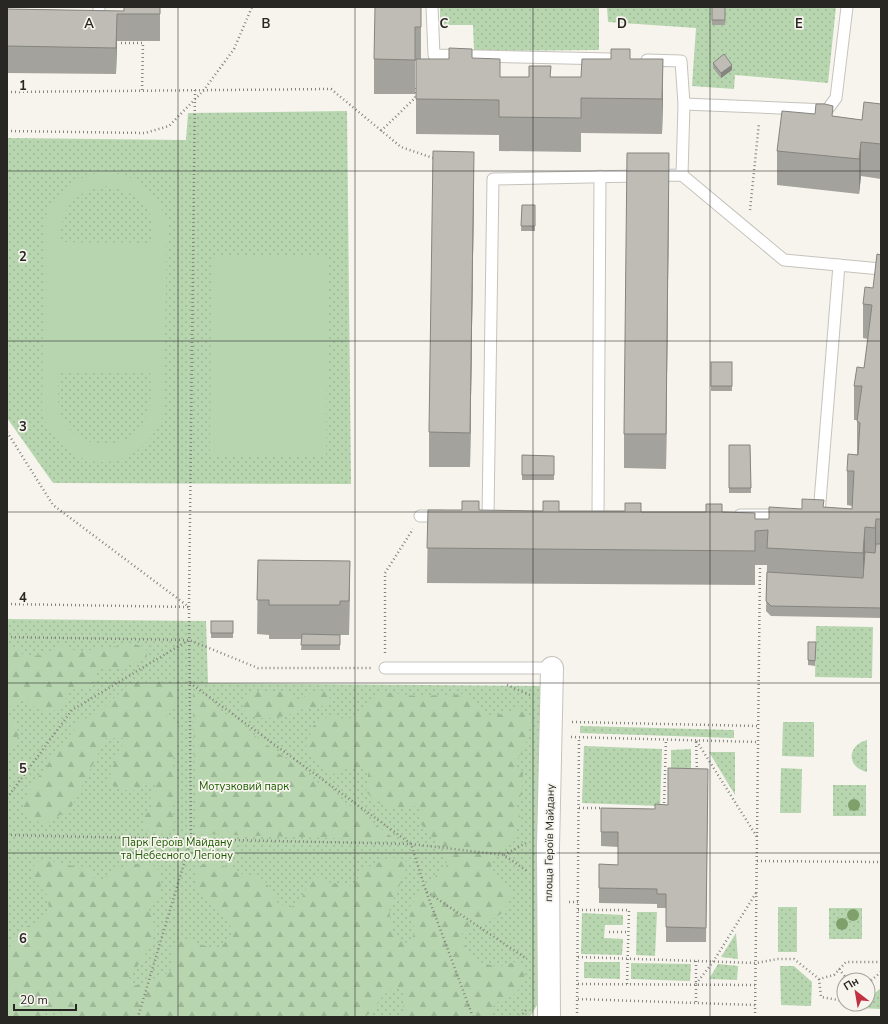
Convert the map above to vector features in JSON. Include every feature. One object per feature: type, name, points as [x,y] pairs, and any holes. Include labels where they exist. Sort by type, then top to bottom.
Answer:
[{"type":"street","name":"площа Героїв Майдану","points":[[549,1017],[548,848],[558,737],[552,668]]},
{"type":"lane","points":[[84,18],[99,18],[99,7]]},
{"type":"lane","points":[[432,7],[434,55],[619,60]]},
{"type":"lane","points":[[684,104],[827,110],[836,98],[847,7]]},
{"type":"lane","points":[[634,60],[681,61],[684,104],[682,175]]},
{"type":"lane","points":[[488,516],[493,179],[682,175],[784,260],[881,269]]},
{"type":"lane","points":[[600,176],[594,516],[613,516]]},
{"type":"lane","points":[[811,515],[818,515],[839,265]]},
{"type":"lane","points":[[729,515],[797,515]]},
{"type":"lane","points":[[420,516],[458,516]]},
{"type":"lane","points":[[385,668],[552,668]]},
{"type":"path","points":[[7,131],[145,133],[169,126],[204,90],[234,49],[252,7]]},
{"type":"path","points":[[121,37],[121,43],[143,43],[142,90]]},
{"type":"path","points":[[381,131],[415,98],[416,87],[422,82]]},
{"type":"path","points":[[7,92],[331,89],[400,147],[443,162]]},
{"type":"path","points":[[138,1017],[191,840],[189,607],[195,90]]},
{"type":"path","points":[[748,230],[761,107]]},
{"type":"path","points":[[7,432],[53,505],[189,607]]},
{"type":"path","points":[[7,637],[189,640],[258,668],[385,668],[385,573],[420,516]]},
{"type":"path","points":[[755,1017],[760,565]]},
{"type":"path","points":[[7,604],[189,607]]},
{"type":"path","points":[[7,798],[72,710],[189,640]]},
{"type":"path","points":[[190,683],[411,844],[426,891],[473,1017]]},
{"type":"path","points":[[503,683],[530,695],[530,702]]},
{"type":"path","points":[[558,737],[567,722],[758,726]]},
{"type":"path","points":[[558,737],[758,742]]},
{"type":"path","points":[[577,1017],[579,737]]},
{"type":"path","points":[[664,809],[666,739]]},
{"type":"path","points":[[696,740],[697,778]]},
{"type":"path","points":[[696,740],[757,837]]},
{"type":"path","points":[[665,776],[671,776]]},
{"type":"path","points":[[579,808],[610,808]]},
{"type":"path","points":[[7,835],[411,844],[504,855],[531,874],[531,867]]},
{"type":"path","points":[[504,855],[531,841]]},
{"type":"path","points":[[757,861],[881,862]]},
{"type":"path","points":[[426,891],[528,959]]},
{"type":"path","points":[[696,985],[713,962],[756,892]]},
{"type":"path","points":[[578,910],[629,910],[627,984]]},
{"type":"path","points":[[609,932],[628,932]]},
{"type":"path","points":[[527,967],[528,952]]},
{"type":"path","points":[[578,957],[756,963],[778,959],[794,959],[819,979],[821,997],[836,1000]]},
{"type":"path","points":[[696,961],[696,1003]]},
{"type":"path","points":[[819,979],[834,975],[846,962],[881,962]]},
{"type":"path","points":[[578,984],[755,985]]},
{"type":"path","points":[[578,999],[755,1005]]},
{"type":"path","points":[[520,1017],[526,1012],[526,1004]]},
{"type":"green space","points":[[440,7],[599,7],[599,50],[474,51],[473,25],[440,25]]},
{"type":"green space","points":[[607,7],[836,7],[828,83],[735,75],[734,89],[692,86],[696,28],[608,22]]},
{"type":"green space","points":[[347,111],[351,484],[53,483],[7,418],[7,138],[186,140],[188,113]]},
{"type":"green space","points":[[106,172],[118,174],[137,181],[145,186],[157,201],[167,221],[164,414],[153,435],[138,450],[121,459],[103,462],[84,459],[67,450],[53,435],[42,414],[44,219],[55,200],[68,186],[85,177]],"holes":[[[107,186],[129,193],[141,201],[146,207],[152,221],[151,243],[60,242],[63,220],[66,211],[71,204],[77,197],[85,192],[95,188]],[[59,373],[150,373],[151,392],[147,416],[135,432],[125,440],[112,444],[99,444],[87,441],[66,425],[60,413],[58,398]]]},
{"type":"green space","points":[[211,256],[328,257],[326,456],[210,455]]},
{"type":"green space","name":"Парк Героїв Майдану та Небесного Легіону","points":[[7,619],[206,621],[208,683],[541,686],[540,1000],[530,1017],[7,1017]]},
{"type":"green space","points":[[816,626],[873,627],[872,678],[815,677]]},
{"type":"green space","points":[[64,644],[77,652],[133,644],[146,647],[147,658],[115,670],[101,665],[98,669],[95,681],[86,688],[70,690],[61,706],[45,714],[23,699],[7,709],[7,645],[16,647],[24,656],[43,655]]},
{"type":"green space","points":[[160,681],[176,686],[178,697],[166,716],[176,720],[182,731],[172,762],[178,780],[180,796],[171,805],[175,828],[166,834],[148,832],[141,826],[146,814],[153,809],[155,804],[150,799],[158,777],[140,789],[134,790],[123,789],[108,783],[112,768],[121,750],[123,738],[106,738],[71,808],[44,825],[25,814],[23,805],[30,788],[81,720],[96,715],[130,683]]},
{"type":"green space","name":"Мотузковий парк","points":[[193,690],[396,840],[196,834]]},
{"type":"green space","points":[[258,691],[286,691],[296,697],[296,702],[309,694],[318,691],[327,692],[332,695],[326,704],[316,709],[306,707],[285,716],[263,718],[248,715],[241,703],[244,695]]},
{"type":"green space","points":[[385,692],[416,696],[467,694],[488,715],[504,714],[519,708],[531,719],[526,743],[514,764],[523,771],[522,792],[516,807],[521,818],[515,835],[491,864],[494,876],[500,880],[512,894],[504,912],[488,922],[462,932],[463,944],[478,962],[499,967],[514,962],[526,971],[516,993],[495,1003],[488,1017],[403,1017],[404,986],[383,995],[375,1008],[365,1017],[64,1017],[59,1011],[46,1013],[44,1017],[7,1017],[7,957],[9,948],[23,928],[36,923],[49,913],[48,896],[38,885],[34,877],[33,873],[35,862],[49,861],[82,867],[89,866],[92,877],[102,880],[115,870],[131,864],[150,863],[161,872],[160,892],[149,909],[154,924],[153,938],[147,952],[129,977],[134,986],[169,973],[173,964],[173,944],[181,938],[212,948],[221,947],[234,932],[195,887],[197,869],[209,859],[238,873],[264,879],[277,902],[287,909],[299,903],[311,880],[320,877],[327,882],[352,886],[365,869],[390,857],[407,862],[404,876],[389,908],[392,932],[408,944],[416,931],[407,910],[420,894],[426,891],[439,871],[447,868],[445,852],[419,822],[422,807],[415,806],[392,808],[379,803],[366,791],[369,769],[349,768],[334,774],[320,764],[306,746],[313,726],[329,716],[346,719],[360,716],[367,702]]},
{"type":"green space","points":[[7,721],[15,722],[19,735],[12,747],[7,751]]},
{"type":"green space","points":[[783,722],[814,722],[814,757],[782,756]]},
{"type":"green space","points":[[580,726],[734,730],[734,738],[580,733]]},
{"type":"green space","points":[[867,740],[867,772],[855,766],[852,761],[852,756],[856,746]]},
{"type":"green space","points":[[584,746],[662,749],[660,806],[582,803]]},
{"type":"green space","points":[[691,749],[691,770],[671,770],[671,750]]},
{"type":"green space","points":[[709,752],[735,752],[735,795]]},
{"type":"green space","points":[[781,768],[802,769],[801,813],[780,813]]},
{"type":"green space","points":[[833,785],[866,785],[866,816],[833,816]]},
{"type":"green space","points":[[778,907],[797,907],[797,952],[778,952]]},
{"type":"green space","points":[[829,908],[862,908],[862,939],[829,939]]},
{"type":"green space","points":[[637,912],[657,912],[655,956],[636,955]]},
{"type":"green space","points":[[582,913],[623,915],[623,925],[605,925],[604,938],[623,939],[622,955],[581,954]]},
{"type":"green space","points":[[736,933],[738,959],[721,957]]},
{"type":"green space","points":[[584,962],[620,962],[620,979],[584,978]]},
{"type":"green space","points":[[631,963],[691,964],[690,981],[631,979]]},
{"type":"green space","points":[[718,964],[738,966],[737,980],[709,979]]},
{"type":"green space","points":[[780,966],[794,966],[812,982],[811,1006],[781,1005]]},
{"type":"green space","points":[[881,988],[881,1009],[876,1009],[876,992]]},
{"type":"building","points":[[124,7],[160,7],[160,14],[117,14],[116,48],[7,46],[7,9],[124,11]]},
{"type":"building","points":[[375,7],[421,7],[421,27],[415,27],[415,60],[374,59]]},
{"type":"building","points":[[712,7],[725,7],[725,20],[712,20]]},
{"type":"building","points":[[449,48],[472,49],[472,58],[500,59],[500,77],[529,77],[529,66],[551,66],[550,77],[581,77],[582,59],[611,59],[611,49],[630,49],[630,59],[663,59],[662,99],[581,98],[581,118],[499,117],[499,100],[416,99],[416,59],[449,59]]},
{"type":"building","points":[[724,54],[732,65],[721,73],[713,63]]},
{"type":"building","points":[[864,102],[881,104],[881,144],[861,142],[859,159],[777,151],[782,111],[815,114],[816,104],[825,104],[833,106],[832,116],[862,120]]},
{"type":"building","points":[[433,151],[474,152],[470,433],[429,432]]},
{"type":"building","points":[[627,153],[669,153],[666,434],[624,434]]},
{"type":"building","points":[[522,205],[535,205],[535,226],[521,226]]},
{"type":"building","points":[[877,254],[881,255],[881,519],[876,519],[875,528],[865,527],[863,553],[767,548],[768,530],[755,531],[755,551],[427,548],[428,510],[462,510],[462,501],[479,501],[479,510],[543,511],[543,501],[559,501],[559,511],[625,511],[625,503],[641,503],[641,512],[706,512],[706,504],[722,504],[722,512],[755,513],[755,519],[769,519],[769,507],[802,509],[802,499],[824,500],[823,507],[852,509],[854,471],[847,471],[848,454],[858,455],[860,423],[857,421],[862,386],[854,386],[857,367],[864,368],[872,305],[863,304],[865,287],[873,288]]},
{"type":"building","points":[[711,362],[732,362],[732,386],[711,386]]},
{"type":"building","points":[[729,445],[750,445],[751,488],[729,488]]},
{"type":"building","points":[[522,455],[554,456],[554,475],[522,475]]},
{"type":"building","points":[[876,544],[881,544],[881,608],[771,606],[766,601],[767,572],[863,578],[865,552],[875,553]]},
{"type":"building","points":[[258,560],[350,561],[349,601],[340,601],[340,605],[269,605],[269,600],[257,600]]},
{"type":"building","points":[[211,621],[233,621],[233,633],[211,633]]},
{"type":"building","points":[[302,634],[340,635],[340,645],[301,645]]},
{"type":"building","points":[[808,642],[816,642],[815,661],[808,660]]},
{"type":"building","points":[[668,768],[708,769],[706,928],[666,927],[666,894],[657,894],[657,889],[599,888],[599,864],[618,865],[618,832],[601,832],[601,808],[655,809],[655,804],[668,805]]}]
